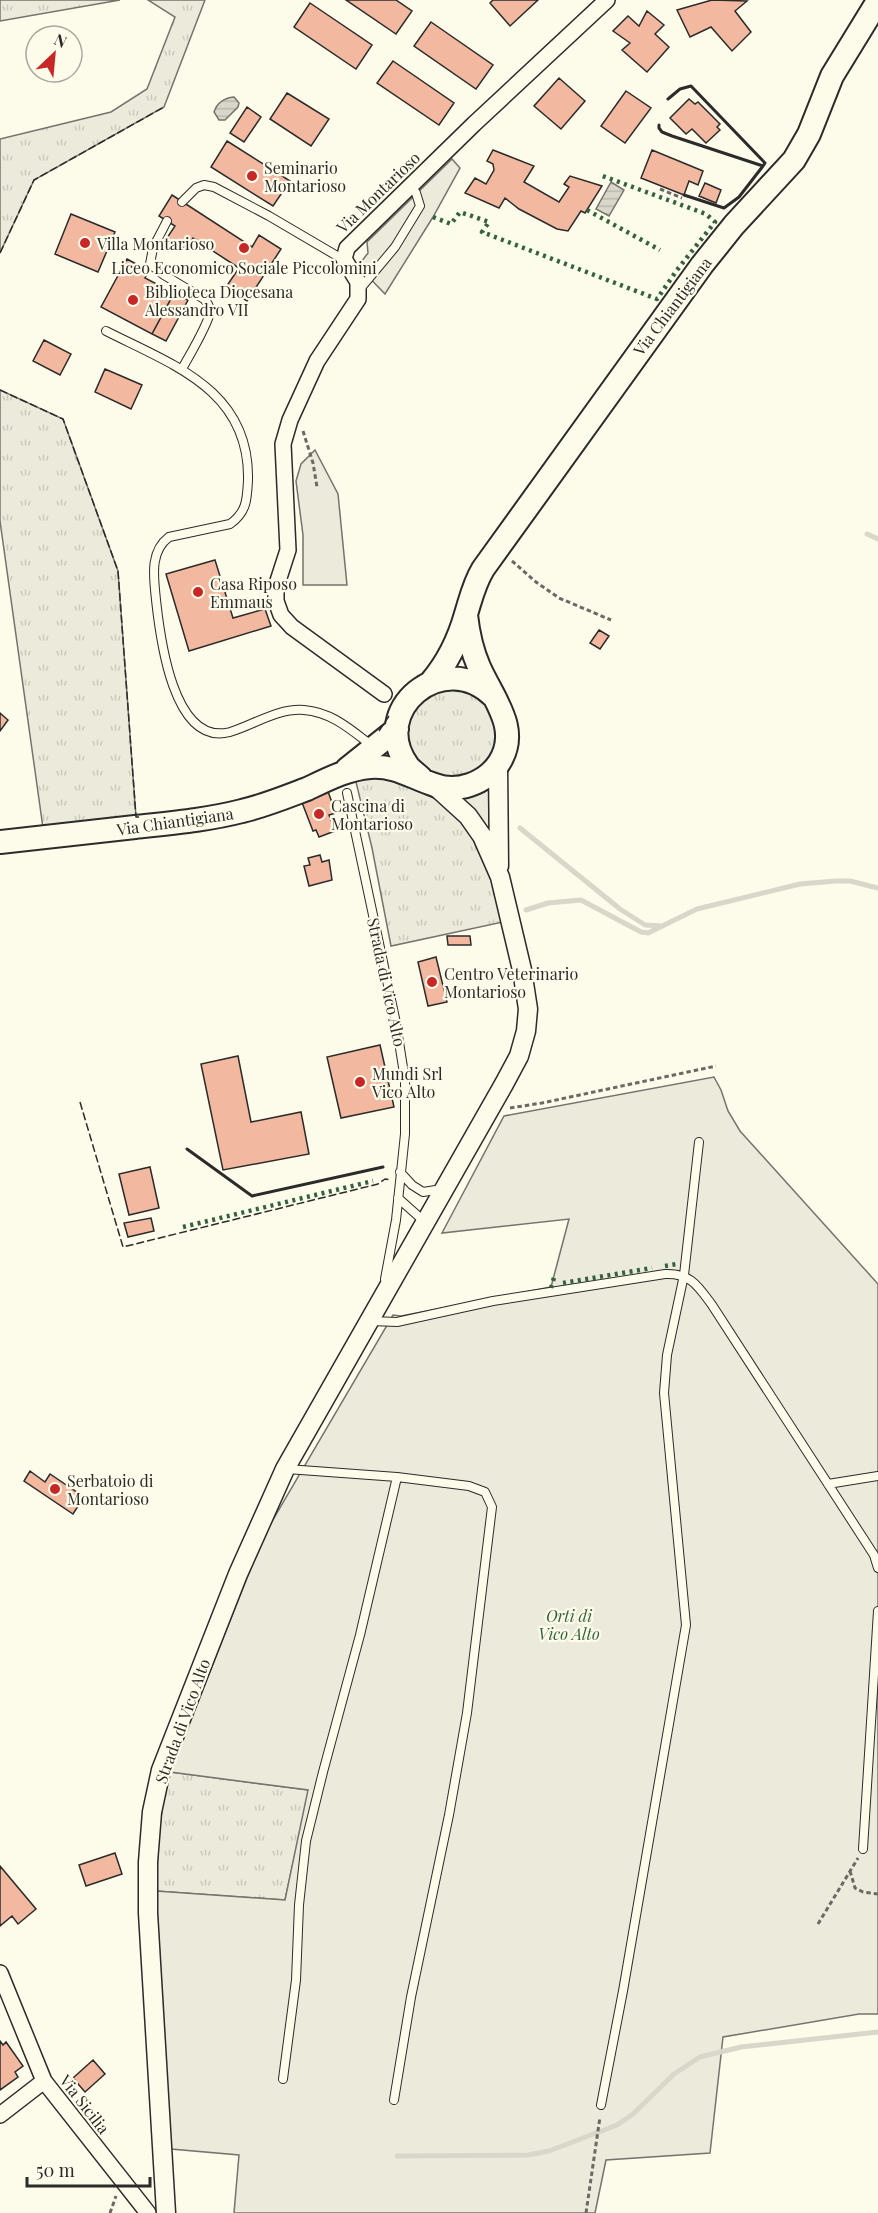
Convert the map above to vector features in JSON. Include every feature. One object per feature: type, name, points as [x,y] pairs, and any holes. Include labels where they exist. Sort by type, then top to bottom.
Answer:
[{"type":"main road","name":"Via Chiantigiana","points":[[345,782],[375,748],[397,729],[403,707],[411,696],[431,682],[447,661],[466,614],[474,585],[497,548],[702,265],[734,225],[794,160],[809,134],[832,76],[878,1]]},
{"type":"main road","name":"Via Chiantigiana","points":[[0,842],[191,821],[226,815],[345,782],[381,766],[401,770],[429,783],[453,788],[471,785],[486,777],[498,764],[505,749],[508,732],[505,716],[478,664],[468,631],[466,614]]},
{"type":"main road","points":[[431,682],[449,678],[468,680],[484,688],[498,702]]},
{"type":"main road","points":[[397,729],[399,748],[408,766],[429,783]]},
{"type":"street","name":"Via Montarioso","points":[[360,290],[357,279],[345,261],[345,251],[350,244],[607,0]]},
{"type":"street","points":[[360,290],[355,305],[328,341],[317,361],[287,429],[282,448],[288,550],[276,592],[278,610],[286,621],[384,694]]},
{"type":"street","name":"Strada di Vico Alto","points":[[498,764],[500,877]]},
{"type":"street","name":"Strada di Vico Alto","points":[[166,2213],[148,1913],[148,1862],[152,1812],[158,1782],[238,1574],[285,1469],[490,1110],[519,1056],[527,1020],[524,977],[500,877],[475,825],[429,783]]},
{"type":"street","name":"Via Sicilia","points":[[0,1972],[44,2081],[148,2213]]},
{"type":"street","points":[[0,2115],[44,2081]]},
{"type":"lane","points":[[182,202],[196,188],[204,185],[214,187],[269,216],[345,261]]},
{"type":"lane","points":[[360,290],[395,247],[420,207],[416,193],[410,185]]},
{"type":"lane","points":[[167,221],[153,248],[150,264],[204,299],[210,309],[207,320],[182,369]]},
{"type":"lane","points":[[106,331],[182,369],[210,389],[229,409],[244,441],[248,470],[247,504],[238,518],[230,524],[170,537],[164,541],[155,557],[153,566],[156,602],[170,677],[180,703],[200,728],[212,732],[228,732],[287,711],[319,712],[334,718],[375,748]]},
{"type":"lane","name":"Strada di Vico Alto","points":[[345,782],[403,1064],[406,1122],[398,1198],[387,1274],[375,1313]]},
{"type":"lane","points":[[602,2105],[686,1625],[664,1393],[666,1355],[684,1275],[699,1142]]},
{"type":"lane","points":[[400,1172],[412,1185],[423,1192],[446,1188]]},
{"type":"lane","points":[[398,1198],[426,1223]]},
{"type":"lane","points":[[375,1313],[397,1322],[493,1301],[665,1274],[684,1275],[697,1285],[712,1305],[874,1555],[878,1568]]},
{"type":"lane","points":[[285,1469],[397,1477],[476,1487],[488,1496],[492,1507],[467,1713],[449,1815],[411,1997],[394,2100]]},
{"type":"lane","points":[[828,1484],[878,1476]]},
{"type":"lane","points":[[283,2079],[296,1980],[299,1905],[306,1841],[322,1772],[360,1635],[397,1477]]},
{"type":"lane","points":[[863,1849],[878,1611]]},
{"type":"path","points":[[660,189],[682,198]]},
{"type":"path","points":[[295,410],[310,451],[317,487]]},
{"type":"path","points":[[497,548],[536,582],[559,598],[611,620]]},
{"type":"path","points":[[490,1110],[542,1103],[716,1066]]},
{"type":"path","points":[[818,1924],[863,1849]]},
{"type":"path","points":[[850,1871],[855,1888],[863,1892],[878,1894]]},
{"type":"path","points":[[586,2213],[602,2105]]},
{"type":"green space","points":[[0,0],[120,0],[0,21]]},
{"type":"green space","points":[[148,0],[205,0],[164,107],[34,180],[0,253],[0,139],[111,112],[147,89],[175,17]]},
{"type":"green space","points":[[0,390],[63,419],[118,571],[136,817],[43,828],[0,521]]},
{"type":"green space","points":[[452,688],[469,692],[484,701],[493,716],[497,733],[493,750],[484,765],[469,774],[452,778],[435,774],[420,765],[411,750],[407,733],[411,716],[420,701],[435,692]]},
{"type":"green space","points":[[376,775],[402,783],[440,801],[463,819],[480,846],[486,861],[503,922],[391,946],[372,848],[355,778]]},
{"type":"green space","points":[[494,784],[492,842],[459,799],[473,796]]},
{"type":"green space","name":"Orti di Vico Alto","points":[[714,1077],[728,1111],[740,1131],[878,1284],[878,2014],[859,2014],[723,2037],[710,2153],[606,2160],[595,2213],[234,2213],[239,2155],[171,2149],[156,1891],[285,1900],[308,1790],[170,1772],[264,1535],[393,1315],[401,1316],[551,1287],[569,1219],[442,1233],[504,1116]]},
{"type":"green space","points":[[170,1772],[309,1790],[285,1900],[156,1891],[161,1816]]},
{"type":"shaded area","points":[[234,97],[239,103],[238,107],[225,120],[219,120],[214,112],[217,106],[224,100]]},
{"type":"shaded area","points":[[452,159],[460,168],[433,217],[385,294],[358,266],[368,253],[367,242]]},
{"type":"shaded area","points":[[611,182],[624,190],[609,216],[596,209]]},
{"type":"shaded area","points":[[315,450],[338,494],[347,585],[303,585],[303,535],[296,481],[301,464]]},
{"type":"building","points":[[346,0],[396,0],[412,11],[396,34]]},
{"type":"building","points":[[493,0],[538,0],[510,26],[490,3]]},
{"type":"building","points":[[712,0],[747,1],[735,11],[751,32],[732,51],[711,27],[690,37],[677,10]]},
{"type":"building","points":[[310,3],[372,45],[356,69],[294,27]]},
{"type":"building","points":[[647,11],[664,25],[655,34],[669,47],[647,72],[622,50],[630,43],[613,31],[628,16],[639,26]]},
{"type":"building","points":[[431,22],[493,65],[476,89],[414,46]]},
{"type":"building","points":[[393,61],[454,103],[439,125],[377,83]]},
{"type":"building","points":[[559,78],[585,101],[561,129],[534,106]]},
{"type":"building","points":[[626,91],[651,108],[625,143],[601,126]]},
{"type":"building","points":[[287,93],[329,119],[311,146],[270,119]]},
{"type":"building","points":[[689,99],[695,104],[698,102],[720,124],[717,127],[720,130],[706,143],[692,129],[686,134],[670,118]]},
{"type":"building","points":[[247,107],[261,117],[244,142],[230,133]]},
{"type":"building","points":[[227,141],[290,181],[273,206],[211,167]]},
{"type":"building","points":[[493,150],[534,166],[524,182],[559,202],[569,187],[564,184],[570,176],[602,186],[585,213],[581,211],[568,231],[557,229],[519,209],[505,198],[499,208],[465,193],[475,178],[486,184],[494,170],[493,164],[487,161]]},
{"type":"building","points":[[652,150],[703,171],[698,185],[689,181],[684,195],[641,178]]},
{"type":"building","points":[[705,183],[721,190],[716,203],[699,196]]},
{"type":"building","name":"Liceo Economico Sociale Piccolomini","points":[[172,195],[252,247],[259,235],[281,249],[247,301],[226,287],[239,268],[193,238],[186,250],[167,238],[175,226],[159,216]]},
{"type":"building","name":"Villa Montarioso","points":[[71,214],[115,232],[98,272],[55,254]]},
{"type":"building","points":[[127,259],[149,271],[145,278],[174,293],[152,334],[101,307]]},
{"type":"building","points":[[174,293],[188,300],[166,341],[152,334]]},
{"type":"building","points":[[44,340],[71,354],[60,375],[33,361]]},
{"type":"building","points":[[105,369],[142,385],[131,409],[95,392]]},
{"type":"building","name":"Casa Riposo Emmaus","points":[[215,560],[233,618],[265,609],[271,626],[189,651],[166,574]]},
{"type":"building","points":[[599,630],[609,636],[600,649],[590,643]]},
{"type":"building","points":[[0,713],[8,720],[0,731]]},
{"type":"building","name":"Cascina di Montarioso","points":[[327,789],[336,813],[329,815],[335,831],[319,837],[316,830],[313,831],[301,800]]},
{"type":"building","points":[[320,855],[322,862],[329,860],[332,880],[309,886],[304,866],[310,865],[308,858]]},
{"type":"building","points":[[447,936],[470,936],[471,945],[448,945]]},
{"type":"building","name":"Centro Veterinario Montarioso","points":[[436,957],[447,1002],[428,1006],[418,962]]},
{"type":"building","name":"Mundi Srl Vico Alto","points":[[380,1045],[394,1107],[341,1118],[327,1057]]},
{"type":"building","points":[[238,1056],[251,1122],[301,1112],[309,1154],[223,1170],[201,1064]]},
{"type":"building","points":[[150,1167],[159,1208],[129,1215],[119,1174]]},
{"type":"building","points":[[151,1218],[154,1231],[128,1237],[124,1223]]},
{"type":"building","name":"Serbatoio di Montarioso","points":[[30,1471],[45,1482],[50,1474],[84,1497],[73,1514],[24,1481]]},
{"type":"building","points":[[115,1853],[122,1874],[86,1886],[79,1865]]},
{"type":"building","points":[[0,1866],[36,1909],[18,1924],[12,1916],[0,1926]]},
{"type":"building","points":[[0,2041],[3,2045],[6,2042],[23,2066],[15,2072],[18,2077],[0,2090]]},
{"type":"building","points":[[93,2060],[105,2074],[85,2092],[73,2078]]},
{"type":"waterway","points":[[867,534],[878,539]]},
{"type":"waterway","points":[[520,828],[620,909],[645,925],[662,926]]},
{"type":"waterway","points":[[526,910],[548,903],[581,900],[641,932],[648,933],[697,909],[800,884],[850,881],[878,888]]},
{"type":"waterway","points":[[397,2156],[528,2155],[549,2151],[617,2125],[633,2114],[674,2074],[700,2057],[741,2047],[878,2032]]},
{"type":"hedge","points":[[433,217],[451,224],[460,212],[489,222],[482,232],[657,299],[715,222],[706,214],[600,175]]},
{"type":"hedge","points":[[587,210],[660,250]]},
{"type":"hedge","points":[[183,1227],[373,1181]]},
{"type":"hedge","points":[[665,1266],[677,1264]]},
{"type":"hedge","points":[[563,1283],[652,1268]]},
{"type":"hedge","points":[[551,1288],[555,1274]]},
{"type":"fence","points":[[0,253],[34,180],[164,107]]},
{"type":"fence","points":[[0,390],[63,419],[118,571],[136,817],[139,817]]},
{"type":"fence","points":[[379,731],[389,716]]},
{"type":"fence","points":[[80,1102],[123,1247],[378,1184],[385,1179],[391,1180]]},
{"type":"wall","points":[[668,99],[680,89],[691,86],[765,163],[763,166]]},
{"type":"wall","points":[[659,125],[662,132],[672,136],[763,166],[739,197],[724,208],[684,195]]},
{"type":"wall","points":[[187,1149],[252,1196],[383,1167]]},
{"type":"place","name":"Seminario Montarioso","points":[[252,176]]},
{"type":"place","name":"Villa Montarioso","points":[[85,243]]},
{"type":"place","name":"Liceo Economico Sociale Piccolomini","points":[[244,248]]},
{"type":"place","name":"Biblioteca Diocesana Alessandro VII","points":[[133,300]]},
{"type":"place","name":"Casa Riposo Emmaus","points":[[198,592]]},
{"type":"place","name":"Cascina di Montarioso","points":[[319,814]]},
{"type":"place","name":"Centro Veterinario Montarioso","points":[[432,982]]},
{"type":"place","name":"Mundi Srl Vico Alto","points":[[360,1082]]},
{"type":"place","name":"Serbatoio di Montarioso","points":[[55,1489]]}]
